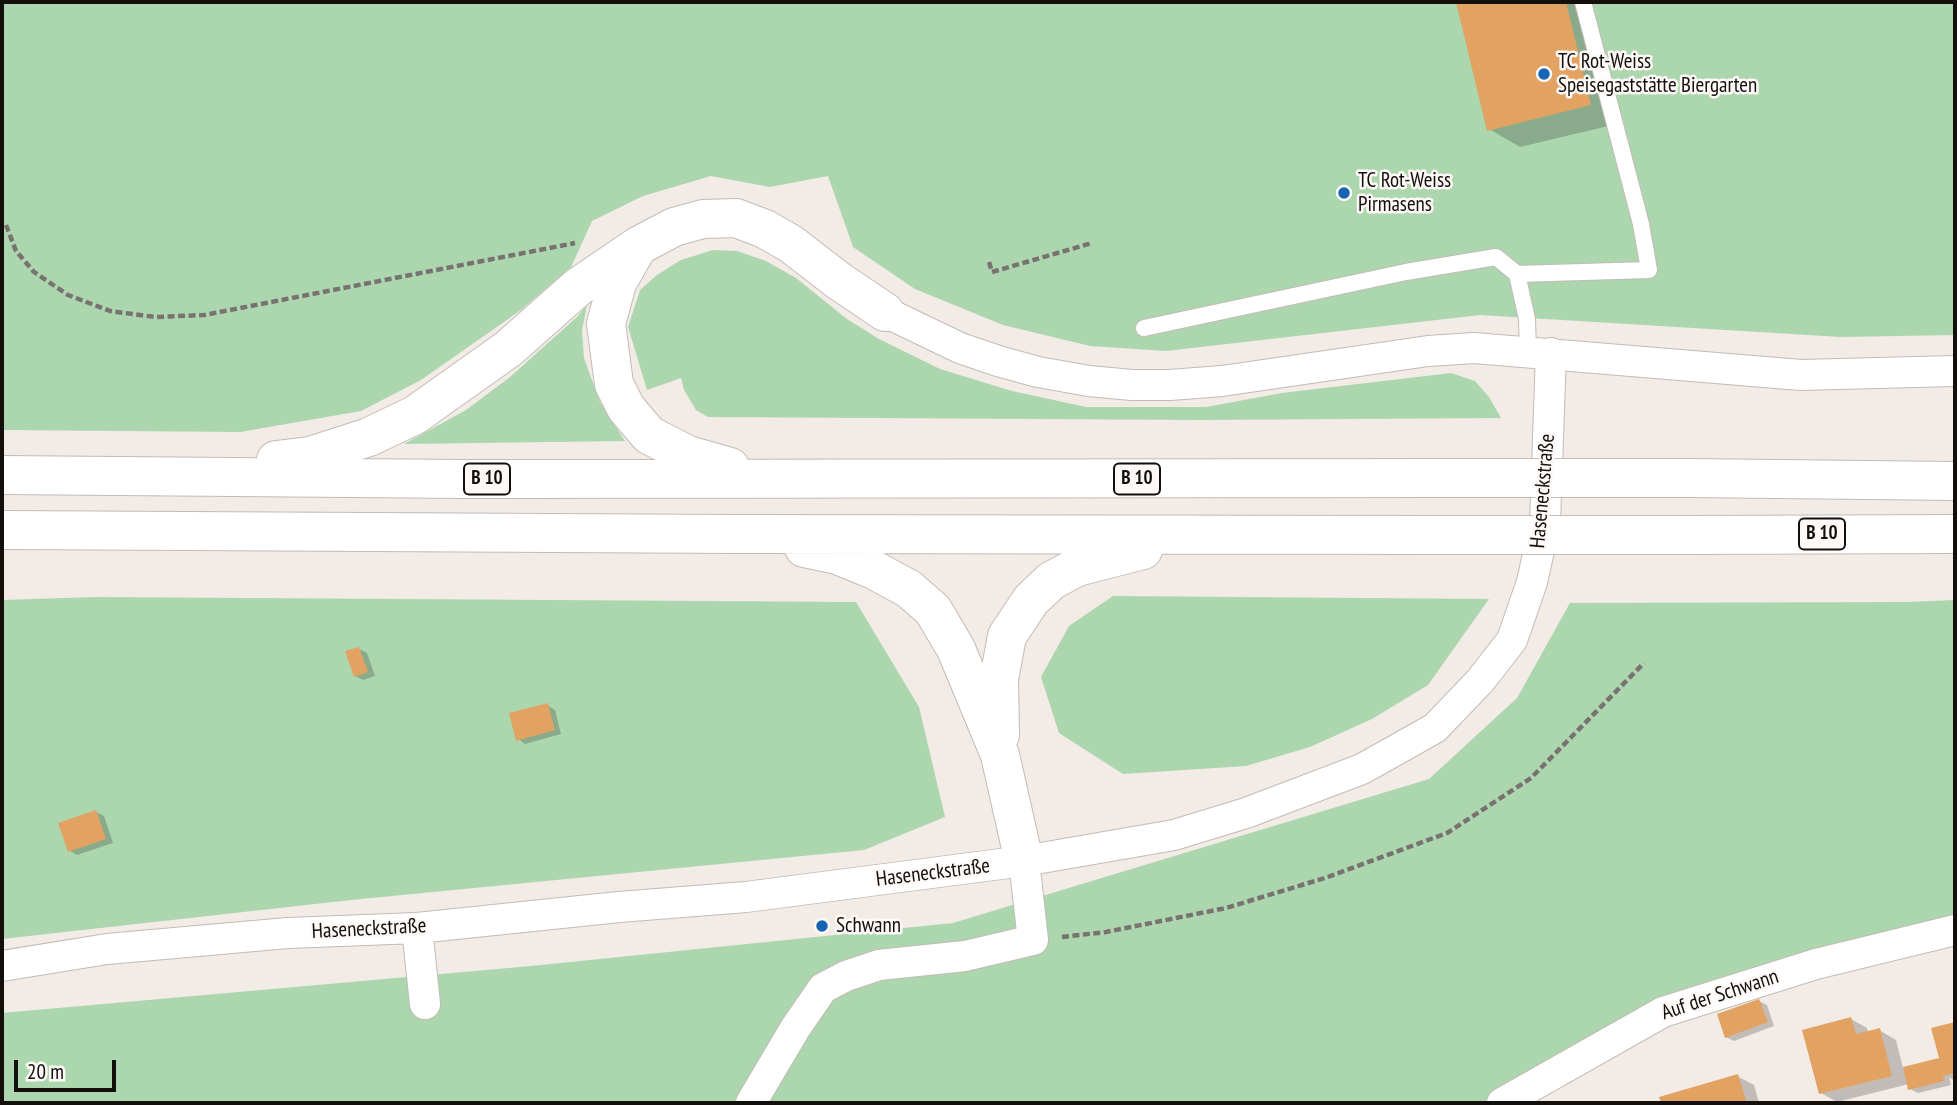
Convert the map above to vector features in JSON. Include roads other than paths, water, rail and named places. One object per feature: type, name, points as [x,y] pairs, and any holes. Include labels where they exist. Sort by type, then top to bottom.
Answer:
[{"type":"highway","points":[[167,476],[310,456],[369,437],[415,415],[508,349],[578,287],[638,246],[674,227],[703,219],[736,218],[765,229],[791,244],[885,312]]},
{"type":"highway","points":[[638,246],[617,283],[606,324],[614,384],[626,408],[649,435],[688,455],[723,466],[807,478]]},
{"type":"highway","name":"B 10","points":[[2,475],[1688,478],[1955,481]]},
{"type":"highway","name":"B 10","points":[[2,530],[1216,535],[1955,534]]},
{"type":"highway","points":[[738,534],[837,555],[874,570],[909,589],[933,610],[956,649],[1000,755],[1024,862]]},
{"type":"highway","points":[[1000,755],[999,679],[1007,636],[1031,600],[1051,582],[1077,567],[1113,556],[1216,535]]},
{"type":"street","points":[[885,312],[960,348],[998,361],[1051,374],[1132,385],[1223,381],[1428,351],[1474,348],[1801,374],[1955,371]]},
{"type":"street","name":"Haseneckstraße","points":[[2,966],[107,949],[288,933],[417,928],[746,897],[1024,862],[1174,835],[1246,813],[1362,769],[1436,728],[1480,681],[1512,640],[1532,582],[1545,523],[1540,352]]},
{"type":"street","points":[[751,1103],[796,1027],[823,988],[846,976],[879,965],[965,956],[1033,940],[1024,862]]},
{"type":"street","points":[[417,928],[425,1004]]},
{"type":"street","name":"Auf der Schwann","points":[[1502,1103],[1663,1012],[1816,964],[1955,930]]},
{"type":"lane","points":[[1517,274],[1649,270],[1641,224],[1583,2]]},
{"type":"lane","points":[[1144,328],[1406,272],[1496,257],[1517,274],[1527,319],[1540,352]]},
{"type":"place","name":"TC Rot-Weiss Speisegaststätte Biergarten","points":[[1544,74]]},
{"type":"place","name":"TC Rot-Weiss Pirmasens","points":[[1344,193]]},
{"type":"place","name":"Schwann","points":[[822,926]]}]
